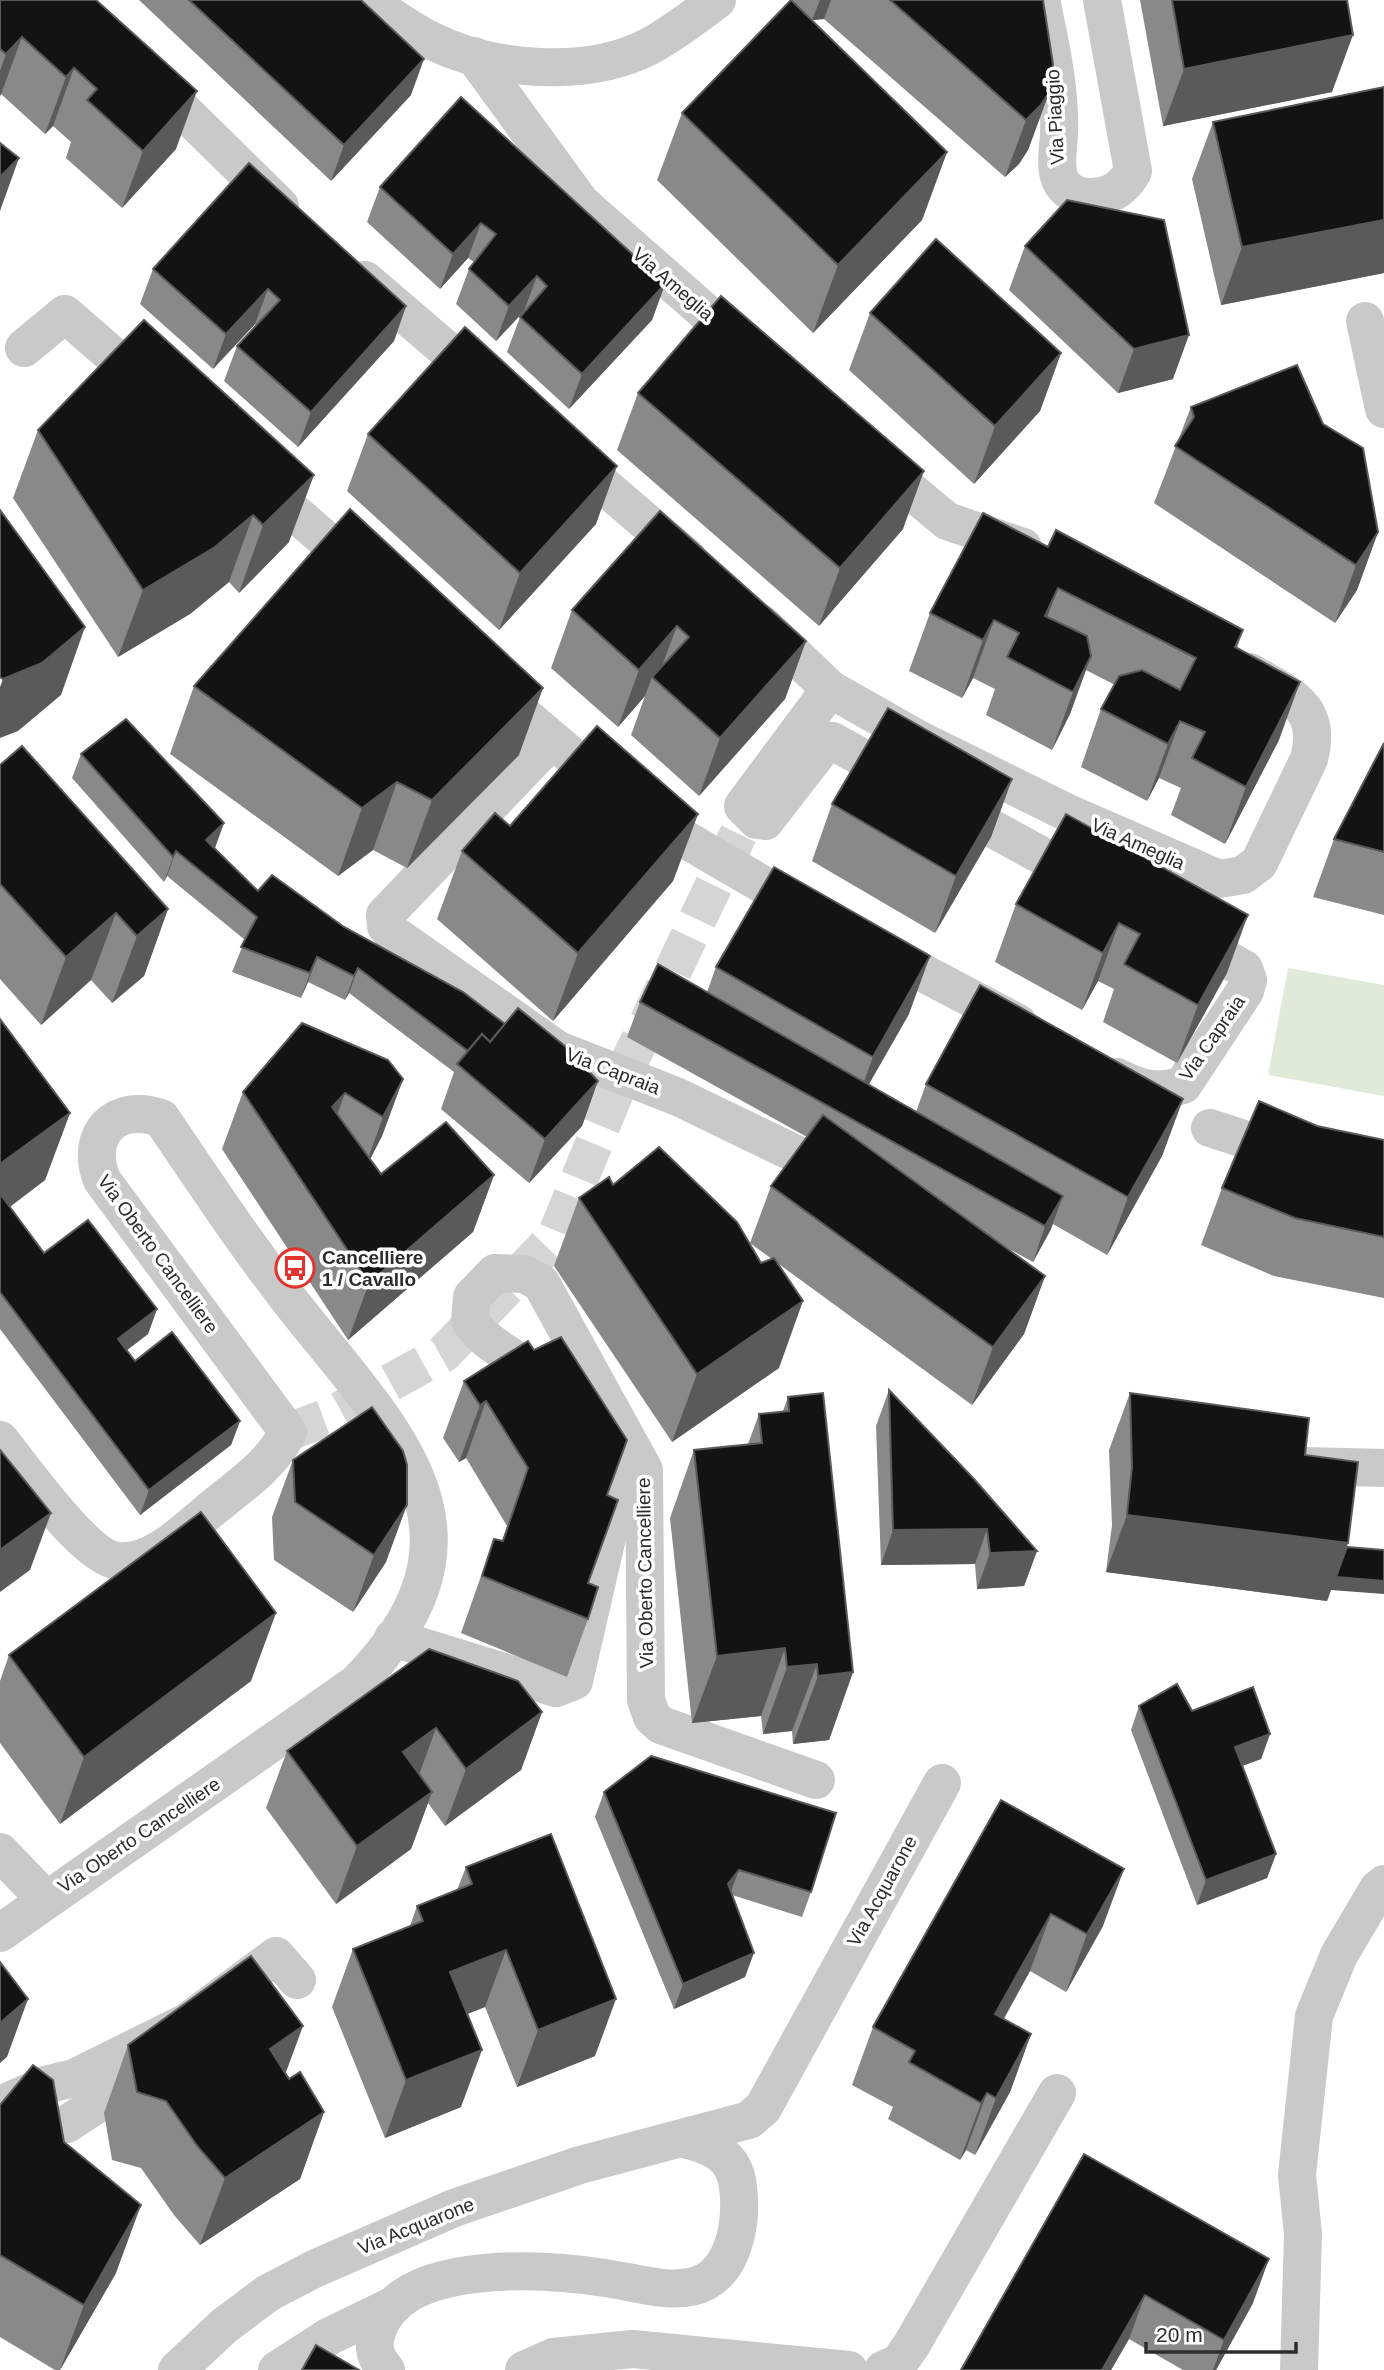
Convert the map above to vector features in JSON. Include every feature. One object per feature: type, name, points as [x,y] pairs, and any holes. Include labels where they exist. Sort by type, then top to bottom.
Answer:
[{"type":"street","points":[[366,0],[430,40],[474,56],[518,64],[557,66],[589,64],[650,46],[717,0]]},
{"type":"street","name":"Via Piaggio","points":[[1041,0],[1051,47],[1058,115],[1058,172],[1064,187],[1077,195],[1091,197],[1117,190],[1127,183],[1133,171],[1102,0]]},
{"type":"street","points":[[125,52],[271,199],[302,225]]},
{"type":"street","name":"Via Ameglia","points":[[474,56],[581,203],[768,367]]},
{"type":"street","points":[[343,261],[507,402]]},
{"type":"street","points":[[24,348],[65,314],[177,411]]},
{"type":"street","points":[[1365,321],[1384,409]]},
{"type":"street","name":"Via Ameglia","points":[[538,429],[725,590],[830,690],[918,739],[1070,814],[1219,879],[1231,879],[1243,875],[1259,863],[1309,759],[1314,729],[1302,705],[1291,696],[1220,654]]},
{"type":"street","points":[[851,440],[947,521],[1055,558]]},
{"type":"street","points":[[228,455],[391,597]]},
{"type":"street","points":[[471,669],[551,741],[635,810],[732,869],[1046,1039]]},
{"type":"street","points":[[830,690],[754,814],[827,741],[832,741],[1113,895]]},
{"type":"street","name":"Via Capraia","points":[[551,741],[385,915],[386,926],[392,933],[558,1050],[678,1097],[798,1155],[870,1198]]},
{"type":"street","name":"Via Capraia","points":[[1082,1058],[1142,1090],[1156,1091],[1183,1085],[1245,990],[1248,980],[1244,969],[1161,922]]},
{"type":"street","name":"Via Oberto Cancelliere","points":[[0,1440],[81,1539],[100,1556],[118,1561],[135,1560],[160,1550],[265,1464],[280,1447],[288,1432],[102,1180],[95,1153],[99,1138],[120,1117],[133,1112],[161,1118],[245,1242],[393,1430],[421,1485],[427,1518],[426,1572],[419,1596],[376,1663],[325,1708],[45,1899]]},
{"type":"street","points":[[1210,1128],[1326,1166],[1384,1175]]},
{"type":"street","name":"Via Oberto Cancelliere","points":[[393,1638],[556,1688],[569,1685],[578,1674],[614,1507],[611,1480],[606,1469],[533,1370],[480,1334],[470,1321],[472,1297],[490,1276],[500,1272],[524,1274],[541,1283],[644,1470],[646,1700],[652,1717],[661,1725],[816,1780]]},
{"type":"street","points":[[1301,1466],[1384,1468]]},
{"type":"street","name":"Via Acquarone","points":[[177,2370],[224,2326],[268,2293],[314,2269],[454,2208],[580,2165],[749,2120],[763,2108],[942,1783]]},
{"type":"street","points":[[0,1852],[45,1899],[0,1933]]},
{"type":"street","points":[[1299,2370],[1303,2234],[1297,2175],[1314,2016],[1339,1955],[1378,1889],[1384,1884]]},
{"type":"street","points":[[0,2105],[45,2085],[74,2078],[187,2022],[276,1956],[297,1980]]},
{"type":"street","points":[[66,2124],[151,2069],[227,2012],[226,2004],[213,2003]]},
{"type":"street","points":[[883,2370],[899,2363],[912,2344],[1057,2093]]},
{"type":"street","points":[[277,2370],[330,2336],[399,2302],[417,2290],[457,2276],[544,2271],[653,2287],[702,2284],[718,2273],[729,2252],[737,2231],[739,2193],[728,2160],[712,2145],[684,2139]]},
{"type":"street","points":[[386,2370],[373,2349],[375,2333],[384,2316],[399,2302]]},
{"type":"street","points":[[524,2370],[553,2357],[633,2349],[849,2370]]},
{"type":"green space","points":[[1288,968],[1384,985],[1384,1096],[1268,1075]]},
{"type":"building","points":[[0,0],[96,0],[197,91],[143,151],[87,100],[97,89],[74,68],[66,77],[22,37],[6,54],[0,49]]},
{"type":"building","points":[[189,0],[361,0],[424,59],[344,145]]},
{"type":"building","points":[[791,0],[947,152],[838,265],[682,113]]},
{"type":"building","points":[[890,0],[1043,0],[1053,64],[1049,93],[1026,120]]},
{"type":"building","points":[[1172,0],[1347,0],[1353,35],[1184,69]]},
{"type":"building","points":[[1384,87],[1384,220],[1242,247],[1213,122]]},
{"type":"building","points":[[461,97],[665,284],[582,374],[520,317],[547,286],[537,276],[509,306],[469,269],[496,234],[481,223],[453,254],[380,187]]},
{"type":"building","points":[[0,143],[19,158],[0,177]]},
{"type":"building","points":[[249,163],[406,306],[311,412],[237,346],[280,300],[268,289],[226,334],[153,269]]},
{"type":"building","points":[[1067,200],[1164,220],[1189,335],[1134,349],[1025,246]]},
{"type":"building","points":[[936,239],[1061,353],[995,426],[870,313]]},
{"type":"building","points":[[721,296],[924,471],[840,568],[638,393]]},
{"type":"building","points":[[144,320],[314,475],[263,525],[253,515],[215,547],[143,590],[38,430]]},
{"type":"building","points":[[465,327],[617,466],[520,573],[368,434]]},
{"type":"building","points":[[1297,365],[1323,424],[1363,448],[1378,532],[1356,565],[1175,446],[1194,417],[1191,407]]},
{"type":"building","points":[[350,509],[543,688],[432,800],[397,782],[362,808],[194,686]]},
{"type":"building","points":[[0,510],[85,627],[42,663],[3,679],[0,677]]},
{"type":"building","points":[[660,511],[806,641],[720,738],[652,677],[689,637],[677,626],[639,670],[572,610]]},
{"type":"building","points":[[983,513],[1048,547],[1056,530],[1243,630],[1235,647],[1300,682],[1246,787],[1192,758],[1205,732],[1180,721],[1168,744],[1101,709],[1119,676],[1142,670],[1180,690],[1196,658],[1058,588],[1045,616],[1087,636],[1091,656],[1073,692],[1007,657],[1019,633],[994,620],[983,640],[930,613]]},
{"type":"building","points":[[888,708],[1012,779],[956,876],[832,804]]},
{"type":"building","points":[[126,719],[224,823],[206,840],[258,891],[272,875],[344,927],[463,992],[505,1024],[490,1042],[482,1034],[468,1051],[358,968],[354,976],[317,957],[310,973],[241,947],[257,917],[176,851],[173,857],[81,754]]},
{"type":"building","points":[[597,726],[698,814],[578,953],[462,851],[495,813],[510,826]]},
{"type":"building","points":[[1384,743],[1384,852],[1334,839]]},
{"type":"building","points":[[22,746],[168,909],[137,936],[116,913],[66,957],[0,884],[0,765]]},
{"type":"building","points":[[1066,814],[1248,915],[1198,1005],[1124,964],[1140,934],[1119,923],[1103,953],[1016,904]]},
{"type":"building","points":[[774,867],[930,956],[873,1057],[716,967]]},
{"type":"building","points":[[658,964],[1063,1196],[1045,1226],[640,1002]]},
{"type":"building","points":[[980,985],[1183,1099],[1128,1197],[926,1084]]},
{"type":"building","points":[[518,1008],[566,1047],[598,1081],[545,1139],[457,1064],[482,1034],[490,1042]]},
{"type":"building","points":[[0,1019],[70,1113],[0,1164]]},
{"type":"building","points":[[302,1023],[388,1060],[403,1079],[383,1117],[345,1093],[332,1107],[381,1174],[446,1122],[494,1175],[369,1283],[243,1092]]},
{"type":"building","points":[[1259,1101],[1317,1126],[1384,1140],[1384,1237],[1295,1218],[1222,1188]]},
{"type":"building","points":[[823,1115],[1045,1276],[993,1347],[771,1186]]},
{"type":"building","points":[[659,1147],[737,1222],[761,1263],[774,1258],[803,1301],[697,1374],[579,1198],[609,1177],[613,1185]]},
{"type":"building","points":[[1,1195],[44,1253],[88,1220],[157,1309],[118,1339],[135,1361],[172,1332],[240,1421],[149,1490],[0,1292]]},
{"type":"building","points":[[561,1337],[627,1440],[607,1495],[618,1500],[588,1583],[598,1587],[588,1619],[482,1576],[494,1539],[503,1541],[528,1468],[486,1401],[480,1405],[464,1381],[528,1341],[534,1350]]},
{"type":"building","points":[[889,1390],[974,1479],[1037,1551],[990,1553],[987,1529],[893,1530]]},
{"type":"building","points":[[823,1393],[853,1672],[818,1676],[817,1664],[787,1667],[785,1648],[717,1656],[694,1450],[762,1443],[759,1414],[789,1411],[788,1397]]},
{"type":"building","points":[[1130,1393],[1309,1418],[1305,1455],[1358,1462],[1348,1543],[1127,1515],[1132,1467]]},
{"type":"building","points":[[372,1407],[403,1451],[407,1465],[407,1505],[374,1555],[295,1502],[293,1460]]},
{"type":"building","points":[[0,1450],[51,1513],[0,1550]]},
{"type":"building","points":[[201,1512],[276,1613],[84,1757],[9,1655]]},
{"type":"building","points":[[1347,1547],[1384,1550],[1384,1581],[1336,1577]]},
{"type":"building","points":[[429,1649],[518,1681],[542,1712],[466,1769],[436,1728],[403,1752],[432,1792],[357,1846],[287,1751]]},
{"type":"building","points":[[1177,1684],[1192,1711],[1253,1687],[1270,1734],[1235,1747],[1276,1854],[1206,1880],[1139,1706]]},
{"type":"building","points":[[651,1756],[836,1813],[811,1892],[739,1870],[728,1884],[754,1953],[683,1984],[604,1792]]},
{"type":"building","points":[[1001,1800],[1124,1869],[1087,1934],[1051,1914],[995,2014],[1031,2034],[996,2098],[987,2093],[981,2103],[909,2062],[915,2051],[873,2027]]},
{"type":"building","points":[[551,1834],[616,1999],[538,2030],[506,1950],[450,1972],[482,2050],[406,2080],[353,1949],[423,1921],[417,1906],[472,1884],[466,1867]]},
{"type":"building","points":[[251,1956],[303,2026],[270,2049],[289,2079],[300,2072],[324,2112],[225,2178],[198,2147],[166,2101],[137,2092],[128,2045]]},
{"type":"building","points":[[0,1962],[28,1999],[0,2023]]},
{"type":"building","points":[[33,2065],[53,2080],[64,2142],[141,2205],[84,2305],[0,2255],[0,2105]]},
{"type":"building","points":[[1084,2154],[1269,2259],[1224,2340],[1145,2295],[1102,2370],[961,2370]]},
{"type":"building","points":[[316,2345],[359,2370],[302,2370]]},
{"type":"tunnel","points":[[288,1432],[326,1418],[444,1353],[556,1236],[618,1085],[748,814]]},
{"type":"place","name":"Cancelliere 1 / Cavallo","points":[[295,1268]]}]
